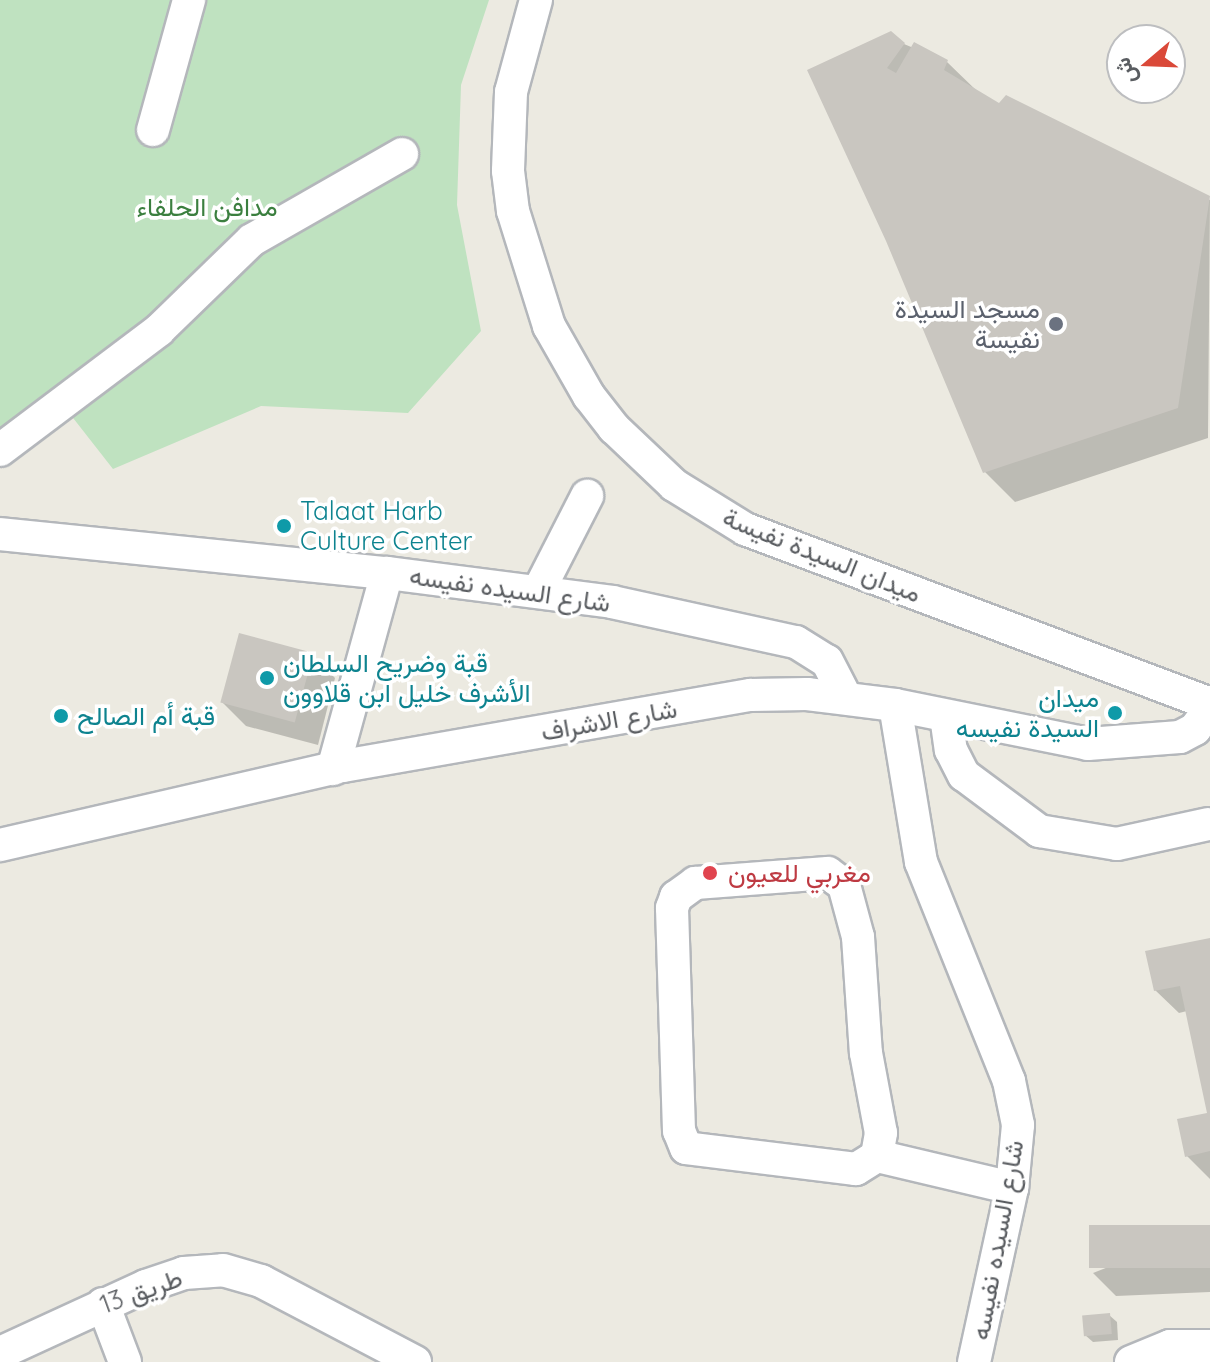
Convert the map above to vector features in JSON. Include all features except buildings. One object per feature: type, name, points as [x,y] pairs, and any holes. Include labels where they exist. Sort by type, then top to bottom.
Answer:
[{"type":"street","points":[[153,130],[189,0]]},
{"type":"street","name":"ميدان السيدة نفيسة","points":[[536,0],[511,92],[508,158],[513,211],[549,326],[589,396],[614,428],[674,485],[745,529],[1210,706]]},
{"type":"street","points":[[0,450],[159,330],[252,240],[402,154]]},
{"type":"street","points":[[539,590],[587,496]]},
{"type":"street","name":"شارع السيده نفيسه","points":[[0,534],[539,590],[796,642],[827,661],[846,698]]},
{"type":"street","points":[[333,769],[387,573]]},
{"type":"street","name":"شارع الاشراف","points":[[0,845],[333,769],[751,695],[846,698],[895,705],[1057,741],[1118,745],[1180,737],[1195,729],[1210,706]]},
{"type":"street","name":"شارع السيده نفيسه","points":[[895,705],[921,862],[1015,1104],[1012,1188],[974,1362]]},
{"type":"street","points":[[946,716],[951,750],[964,775],[1039,831],[1117,844],[1208,824]]},
{"type":"street","points":[[877,1156],[881,1133],[866,1053],[858,937],[844,885],[828,873],[732,877],[684,888],[672,908],[681,1141],[695,1151],[856,1169],[877,1156],[1012,1188]]},
{"type":"street","name":"طريق 13","points":[[0,1353],[103,1304],[184,1273],[223,1270],[261,1281],[377,1354],[415,1362]]},
{"type":"street","points":[[103,1304],[125,1362]]},
{"type":"street","points":[[1131,1362],[1170,1346],[1210,1346]]},
{"type":"green space","name":"مدافن الحلفاء","points":[[0,0],[489,0],[461,85],[457,205],[481,331],[408,413],[261,406],[113,469],[59,400],[0,435]]},
{"type":"place","name":"مسجد السيدة نفيسة","points":[[1056,324]]},
{"type":"place","name":"Talaat Harb Culture Center","points":[[284,526]]},
{"type":"place","name":"قبة وضريح السلطان الأشرف خليل ابن قلاوون","points":[[267,678]]},
{"type":"place","name":"ميدان السيدة نفيسه","points":[[1115,713]]},
{"type":"place","name":"قبة أم الصالح","points":[[61,716]]},
{"type":"place","name":"مغربي للعيون","points":[[710,873]]}]
